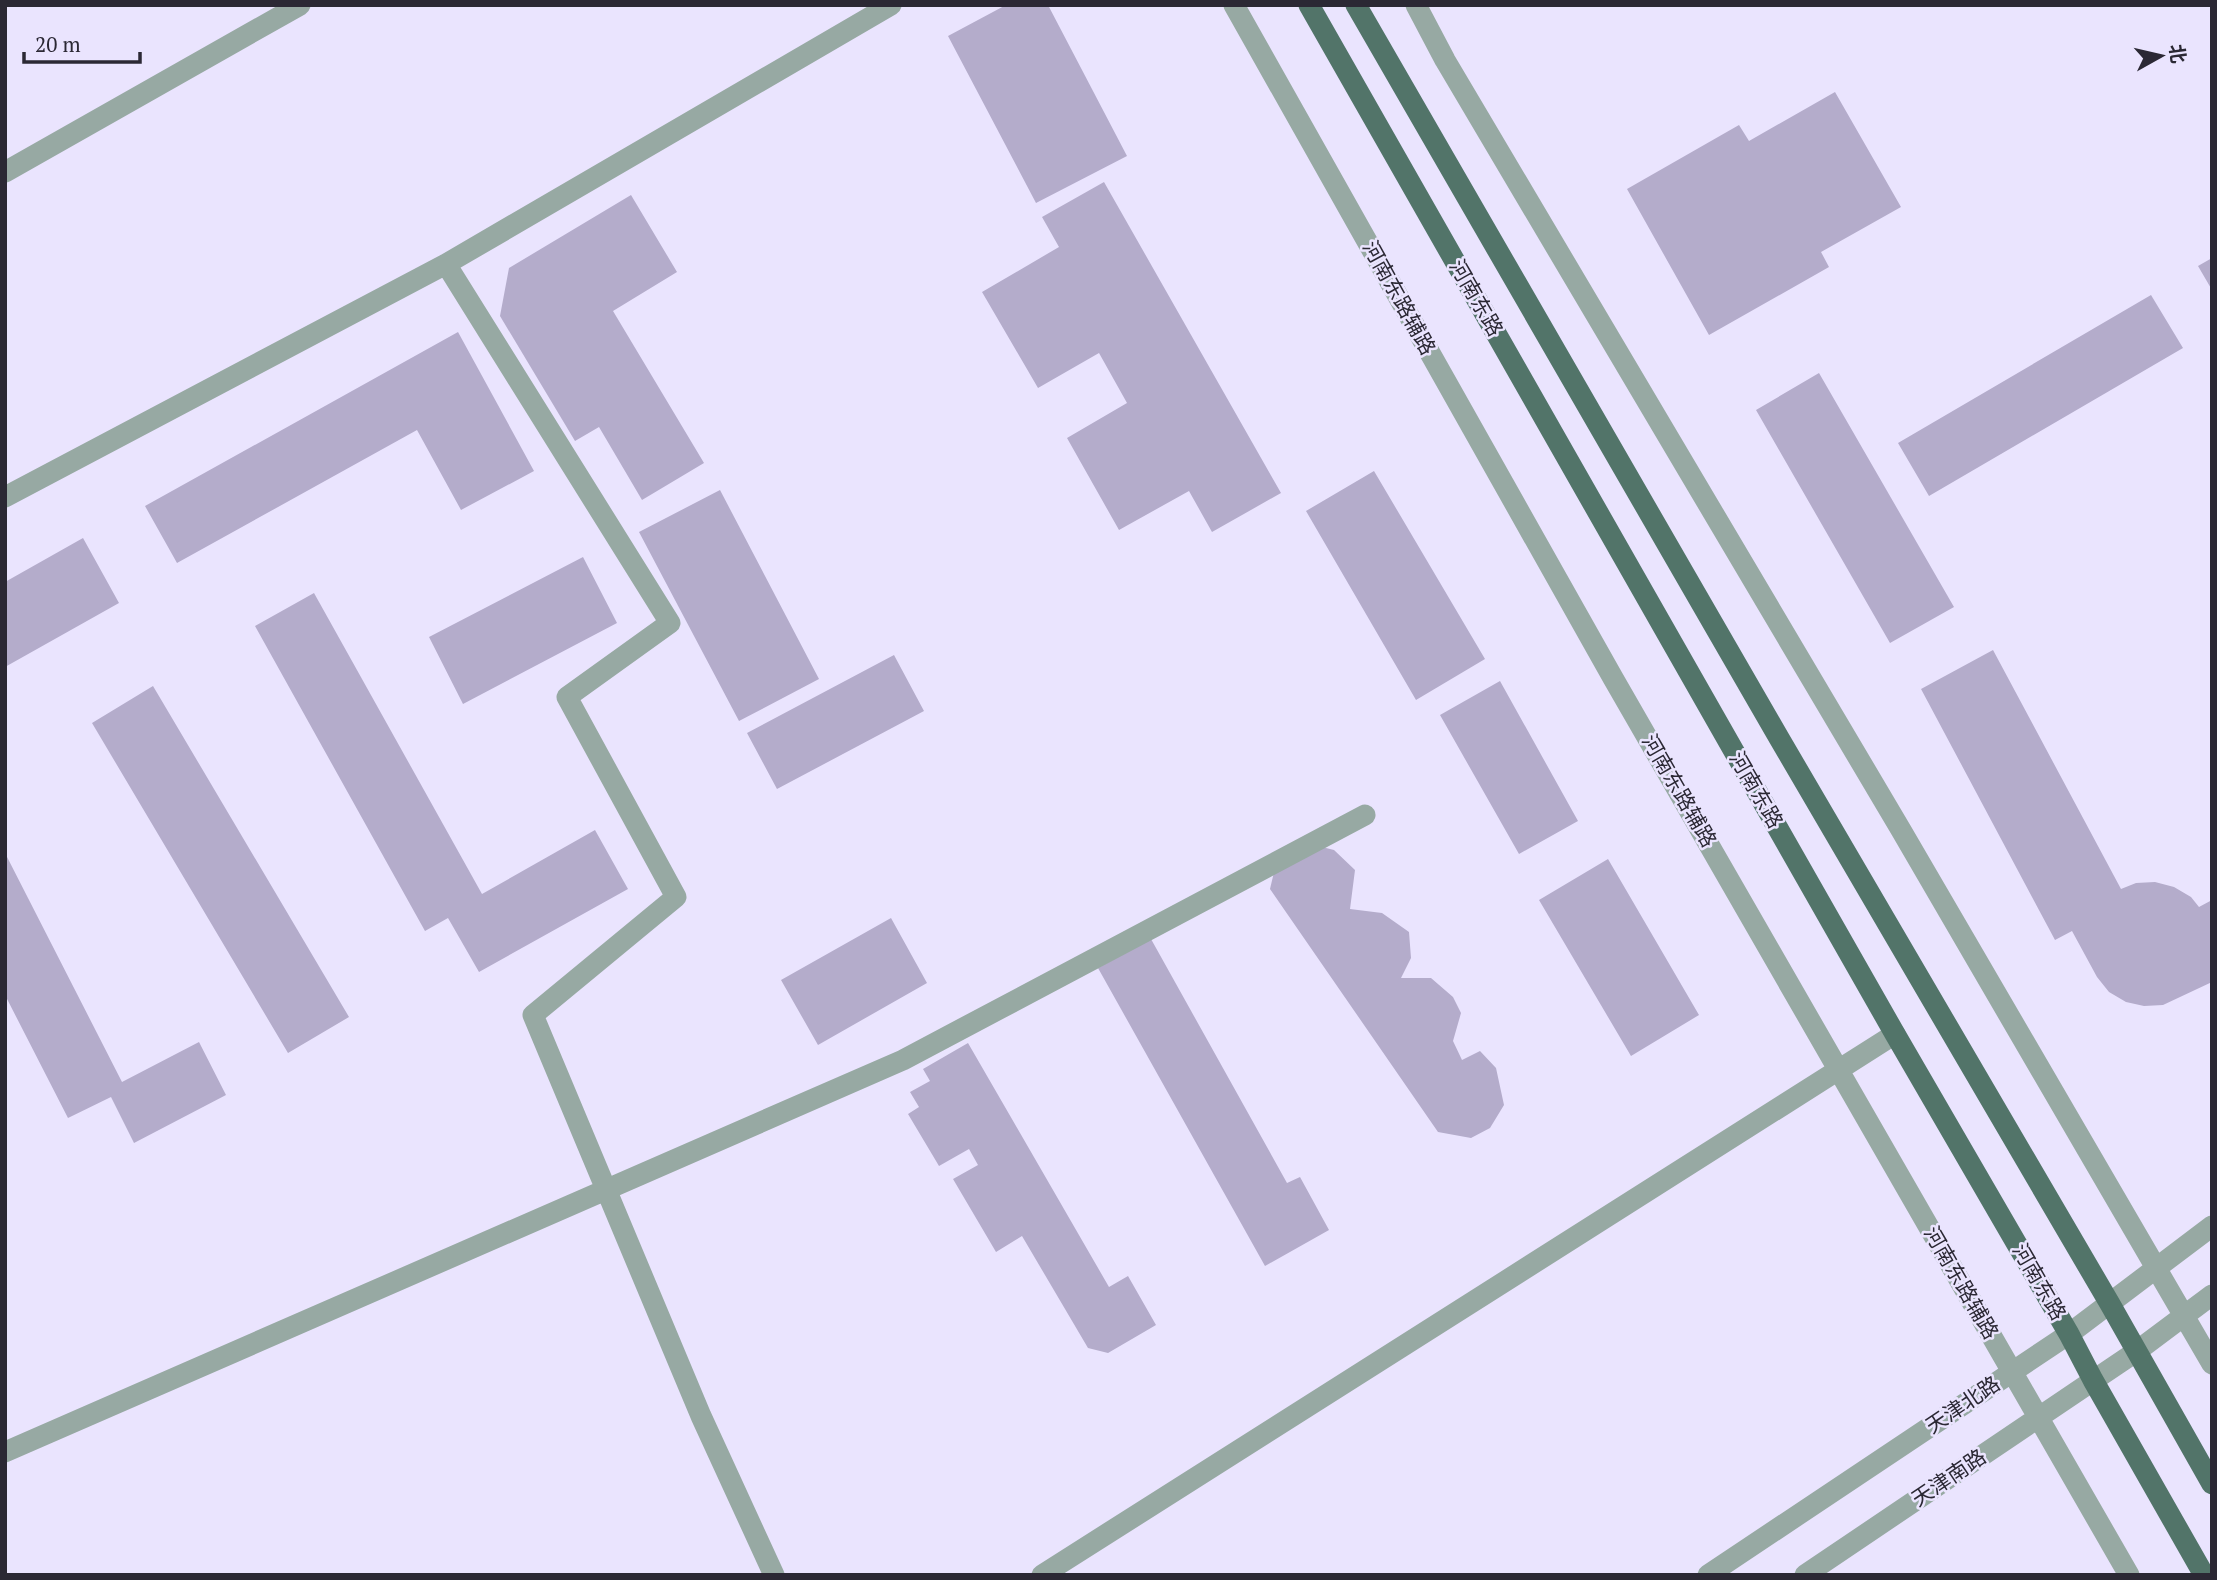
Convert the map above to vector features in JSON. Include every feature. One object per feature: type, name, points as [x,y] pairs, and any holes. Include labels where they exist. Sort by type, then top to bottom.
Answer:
[{"type":"main road","name":"河南东路","points":[[1309,5],[2204,1575]]},
{"type":"main road","name":"河南东路","points":[[1356,5],[2212,1484]]},
{"type":"street","points":[[5,172],[300,5]]},
{"type":"street","points":[[5,497],[446,264],[891,5]]},
{"type":"street","name":"河南东路辅路","points":[[1234,5],[1613,678],[2129,1575]]},
{"type":"street","points":[[1416,5],[2212,1364]]},
{"type":"street","points":[[446,264],[670,623],[567,697],[676,897],[533,1015],[701,1416],[774,1575]]},
{"type":"street","points":[[5,1452],[903,1060],[1365,815]]},
{"type":"street","points":[[1042,1575],[1895,1034]]},
{"type":"street","name":"天津北路","points":[[1708,1575],[2069,1334],[2212,1226]]},
{"type":"street","points":[[2093,1380],[2212,1295]]},
{"type":"street","name":"天津南路","points":[[1805,1575],[2093,1380]]},
{"type":"building","points":[[1006,5],[1048,5],[1127,156],[1036,203],[948,36]]},
{"type":"building","points":[[1835,92],[1901,207],[1821,252],[1829,267],[1709,335],[1627,189],[1739,125],[1749,141]]},
{"type":"building","points":[[1104,182],[1281,493],[1212,532],[1189,491],[1119,530],[1067,438],[1127,403],[1099,353],[1038,388],[982,292],[1059,247],[1042,217]]},
{"type":"building","points":[[631,195],[677,272],[613,311],[704,463],[642,500],[599,427],[575,441],[500,316],[509,268]]},
{"type":"building","points":[[2212,258],[2212,290],[2198,266]]},
{"type":"building","points":[[2151,295],[2183,348],[1929,496],[1898,443]]},
{"type":"building","points":[[458,332],[534,471],[461,510],[417,430],[177,563],[145,506]]},
{"type":"building","points":[[1819,373],[1954,607],[1890,643],[1756,410]]},
{"type":"building","points":[[1374,471],[1485,659],[1416,700],[1306,511]]},
{"type":"building","points":[[720,490],[819,679],[739,721],[639,532]]},
{"type":"building","points":[[83,538],[119,603],[5,667],[5,582]]},
{"type":"building","points":[[583,557],[617,623],[463,704],[429,637]]},
{"type":"building","points":[[314,593],[482,894],[595,830],[628,889],[479,972],[448,918],[425,931],[255,626]]},
{"type":"building","points":[[1993,650],[2121,889],[2136,883],[2155,882],[2174,887],[2191,897],[2199,907],[2212,900],[2212,982],[2163,1005],[2144,1006],[2126,1002],[2109,992],[2097,977],[2072,931],[2055,940],[1921,689]]},
{"type":"building","points":[[894,655],[924,711],[777,789],[747,733]]},
{"type":"building","points":[[1500,681],[1578,821],[1519,854],[1440,715]]},
{"type":"building","points":[[153,686],[349,1017],[288,1053],[92,723]]},
{"type":"building","points":[[1306,843],[1334,850],[1355,870],[1350,909],[1382,913],[1409,932],[1411,958],[1401,978],[1431,978],[1453,997],[1461,1013],[1453,1041],[1462,1060],[1480,1051],[1496,1068],[1504,1105],[1490,1128],[1471,1138],[1438,1132],[1270,889],[1275,868]]},
{"type":"building","points":[[5,853],[122,1082],[199,1042],[226,1095],[134,1143],[111,1097],[68,1118],[5,995]]},
{"type":"building","points":[[1608,859],[1699,1015],[1631,1056],[1539,900]]},
{"type":"building","points":[[891,918],[927,983],[818,1045],[781,980]]},
{"type":"building","points":[[1151,939],[1287,1183],[1300,1177],[1329,1230],[1265,1266],[1098,968]]},
{"type":"building","points":[[968,1043],[1109,1287],[1128,1276],[1156,1325],[1108,1353],[1088,1348],[1022,1236],[996,1252],[953,1179],[978,1165],[969,1149],[939,1166],[908,1114],[919,1107],[910,1092],[930,1081],[923,1069]]}]
